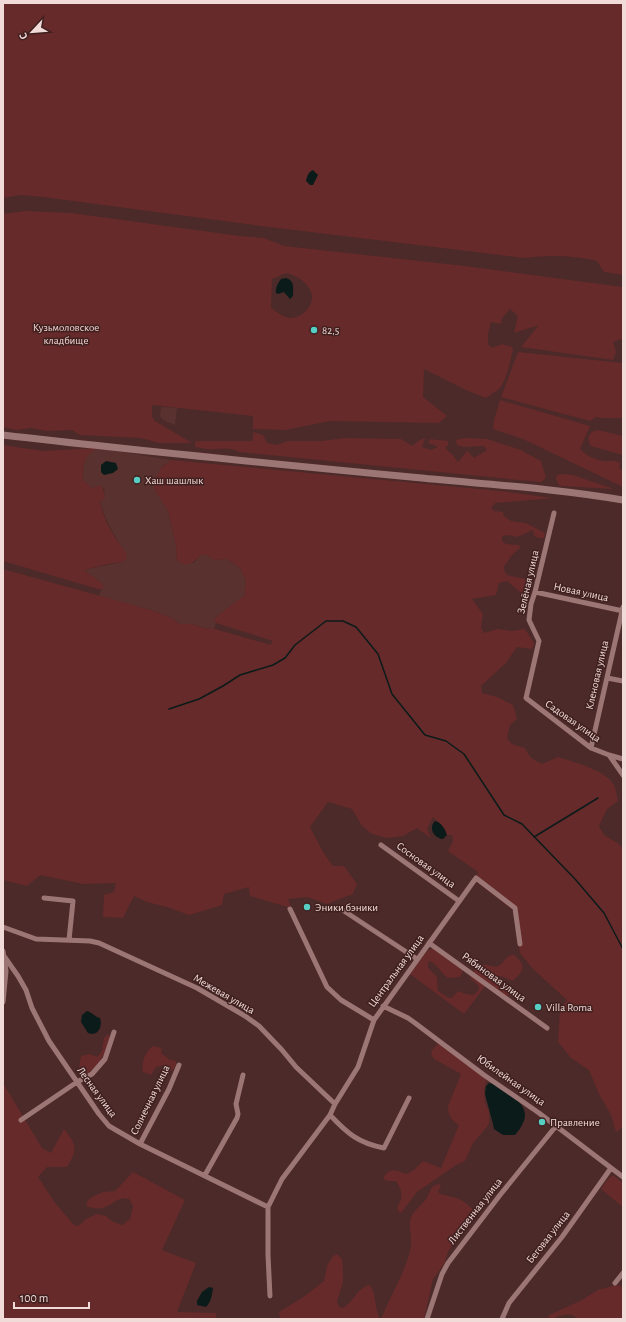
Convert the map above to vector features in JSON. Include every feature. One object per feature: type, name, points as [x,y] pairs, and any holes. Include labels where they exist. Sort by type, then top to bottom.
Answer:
[{"type":"main road","points":[[3,435],[279,464],[512,486],[623,500]]},
{"type":"street","name":"Зелёная улица","points":[[527,700],[526,696],[539,642],[529,620],[531,604],[554,513]]},
{"type":"street","name":"Новая улица","points":[[535,592],[623,610]]},
{"type":"street","name":"Кленовая улица","points":[[591,748],[623,610]]},
{"type":"street","points":[[607,678],[623,681]]},
{"type":"street","name":"Садовая улица","points":[[527,700],[591,748],[623,759]]},
{"type":"street","points":[[610,755],[623,775]]},
{"type":"street","name":"Сосновая улица","points":[[381,845],[459,901]]},
{"type":"street","name":"Центральная улица","points":[[335,1104],[343,1094],[358,1067],[374,1020],[476,878],[515,908],[520,944]]},
{"type":"street","points":[[44,898],[72,901],[69,940]]},
{"type":"street","points":[[290,909],[327,987],[341,1000],[374,1020]]},
{"type":"street","points":[[341,909],[417,959]]},
{"type":"street","name":"Межевая улица","points":[[3,927],[36,939],[90,941],[110,947],[215,998],[259,1026],[296,1067],[335,1104]]},
{"type":"street","name":"Рябиновая улица","points":[[429,943],[547,1028]]},
{"type":"street","points":[[3,1002],[6,971],[4,953]]},
{"type":"street","name":"Лесная улица","points":[[4,953],[26,990],[32,1008],[49,1040],[99,1114],[109,1126],[140,1144],[268,1207]]},
{"type":"street","name":"Юбилейная улица","points":[[383,1006],[416,1023],[623,1177]]},
{"type":"street","points":[[21,1120],[77,1082],[92,1074],[103,1062],[108,1052],[114,1032]]},
{"type":"street","name":"Солнечная улица","points":[[140,1144],[169,1088],[179,1065]]},
{"type":"street","points":[[205,1175],[237,1118],[238,1114],[236,1104],[243,1075]]},
{"type":"street","points":[[330,1115],[359,1141],[384,1148],[409,1098]]},
{"type":"street","points":[[270,1296],[268,1207],[282,1178],[330,1115],[335,1104]]},
{"type":"street","name":"Лиственная улица","points":[[427,1319],[442,1274],[448,1263],[500,1195],[556,1126]]},
{"type":"street","name":"Беговая улица","points":[[502,1319],[509,1303],[562,1237],[611,1168]]},
{"type":"street","points":[[615,1283],[623,1273]]},
{"type":"shaded area","points":[[313,170],[318,175],[313,185],[310,185],[306,181],[307,176]]},
{"type":"shaded area","points":[[286,278],[291,281],[293,285],[293,296],[290,299],[284,292],[278,294],[276,293],[276,287],[281,279]]},
{"type":"shaded area","points":[[161,407],[177,408],[175,425],[163,420],[160,416]]},
{"type":"shaded area","points":[[97,448],[171,460],[162,466],[154,488],[168,511],[176,545],[177,561],[194,563],[200,555],[207,555],[214,560],[227,559],[240,568],[246,581],[244,597],[217,616],[214,621],[216,623],[214,629],[192,624],[180,624],[170,617],[151,610],[99,596],[101,590],[103,589],[103,584],[84,570],[122,562],[127,557],[104,514],[100,501],[103,500],[105,496],[104,489],[102,486],[92,488],[83,480],[84,461],[87,455]]},
{"type":"shaded area","points":[[106,461],[116,463],[118,469],[113,473],[104,475],[101,472],[101,465]]},
{"type":"shaded area","points":[[435,821],[441,824],[444,828],[447,835],[443,839],[437,837],[432,830]]},
{"type":"shaded area","points":[[87,1011],[100,1018],[101,1021],[99,1030],[92,1034],[88,1033],[81,1022],[82,1015]]},
{"type":"shaded area","points":[[489,1083],[516,1099],[524,1111],[525,1117],[522,1125],[515,1135],[503,1135],[494,1129],[485,1094],[486,1086]]},
{"type":"shaded area","points":[[209,1287],[213,1288],[208,1305],[206,1307],[197,1305],[197,1301],[202,1292]]},
{"type":"green space","points":[[3,3],[623,3],[623,275],[604,272],[597,261],[579,258],[543,256],[525,258],[261,226],[43,197],[21,195],[3,198]]},
{"type":"green space","name":"Кузьмоловское кладбище","points":[[25,211],[71,213],[264,238],[284,246],[465,266],[623,287],[623,340],[621,339],[613,342],[616,352],[613,360],[521,347],[539,325],[514,333],[518,316],[510,309],[502,318],[501,324],[491,322],[488,334],[488,344],[492,348],[502,344],[512,347],[513,350],[504,381],[496,392],[486,398],[468,391],[424,369],[423,397],[447,416],[439,423],[330,421],[286,430],[253,429],[253,416],[152,405],[152,417],[155,421],[192,443],[159,443],[141,438],[80,435],[72,430],[47,431],[31,428],[16,430],[3,427],[3,214]],"holes":[[[286,273],[299,278],[305,283],[309,288],[312,298],[311,303],[305,312],[301,315],[290,318],[283,316],[271,308],[272,279]]]},
{"type":"green space","points":[[518,352],[623,363],[623,418],[596,417],[590,421],[501,397]]},
{"type":"green space","points":[[500,400],[590,426],[580,449],[597,460],[620,463],[619,468],[623,471],[623,487],[523,439],[493,429]]},
{"type":"green space","points":[[598,430],[623,436],[623,455],[591,446],[589,443],[589,436],[592,432]]},
{"type":"green space","points":[[253,432],[263,435],[267,443],[277,445],[287,441],[321,441],[345,438],[401,439],[412,446],[425,438],[422,447],[431,450],[438,447],[429,443],[429,439],[448,441],[448,445],[445,448],[458,462],[467,451],[474,458],[487,450],[484,446],[464,447],[457,445],[456,440],[465,438],[487,439],[521,450],[541,461],[546,477],[542,482],[239,452],[230,449],[195,447],[195,442],[198,441],[253,441]]},
{"type":"green space","points":[[3,445],[43,451],[97,448],[86,458],[83,480],[92,488],[102,486],[105,496],[104,500],[100,501],[105,518],[125,551],[127,557],[126,560],[122,562],[84,570],[103,584],[103,589],[98,589],[3,561]]},
{"type":"green space","points":[[171,460],[500,491],[553,498],[495,503],[491,508],[495,511],[503,512],[504,516],[511,521],[526,523],[545,533],[544,538],[534,536],[533,530],[517,537],[510,535],[502,536],[502,541],[506,544],[519,545],[520,548],[512,555],[503,568],[507,575],[530,580],[532,585],[527,598],[507,581],[499,583],[496,595],[472,599],[483,614],[481,627],[484,633],[497,629],[511,631],[525,629],[534,643],[532,649],[517,647],[506,663],[481,686],[482,693],[497,697],[513,705],[517,719],[510,725],[507,738],[512,744],[525,748],[532,758],[542,764],[558,757],[597,771],[610,780],[616,791],[618,801],[607,809],[599,826],[604,835],[619,844],[623,849],[623,1127],[616,1132],[611,1115],[599,1094],[589,1070],[571,1058],[558,1042],[560,1010],[567,1000],[533,969],[520,953],[513,910],[475,881],[478,872],[448,851],[453,841],[452,835],[447,835],[445,829],[433,817],[427,829],[431,838],[417,828],[403,836],[386,838],[372,834],[362,826],[352,809],[328,802],[310,827],[323,852],[333,866],[344,866],[357,884],[353,894],[327,904],[307,897],[288,899],[291,908],[250,896],[249,887],[224,894],[222,905],[189,915],[147,902],[134,896],[123,918],[103,917],[104,895],[114,892],[116,883],[83,884],[40,875],[27,886],[3,880],[3,569],[151,610],[170,617],[180,624],[192,624],[204,628],[215,629],[271,645],[272,640],[216,623],[214,621],[217,616],[244,596],[246,581],[240,568],[227,559],[214,560],[207,555],[200,555],[190,564],[180,563],[177,560],[176,545],[168,511],[154,488],[156,479],[163,466]]},
{"type":"green space","points":[[557,475],[573,475],[614,489],[562,486],[559,485],[556,479]]},
{"type":"green space","points":[[433,948],[463,971],[460,977],[448,978],[435,964],[430,961],[428,963],[428,968],[437,977],[438,991],[449,998],[452,998],[458,991],[474,995],[479,989],[479,986],[470,978],[471,976],[485,986],[464,1014],[410,974],[427,951]]},
{"type":"green space","points":[[511,955],[514,955],[521,962],[522,971],[513,981],[501,976],[498,976],[496,979],[500,986],[511,992],[509,995],[506,996],[473,972],[481,965],[496,967]]},
{"type":"green space","points":[[108,1034],[110,1037],[102,1058],[95,1067],[85,1075],[81,1074],[79,1069],[81,1056],[89,1054],[97,1057],[102,1051],[104,1038]]},
{"type":"green space","points":[[439,1043],[487,1079],[484,1089],[485,1102],[489,1112],[489,1123],[473,1143],[465,1161],[456,1165],[417,1192],[401,1213],[398,1211],[397,1207],[401,1200],[400,1187],[396,1181],[388,1181],[383,1179],[385,1175],[392,1170],[406,1174],[414,1170],[423,1161],[441,1168],[459,1125],[450,1117],[448,1106],[461,1074],[434,1059],[431,1054],[432,1050]]},
{"type":"green space","points":[[153,1046],[162,1049],[161,1053],[170,1060],[176,1061],[175,1068],[170,1071],[164,1065],[156,1067],[151,1075],[143,1072],[144,1058]]},
{"type":"green space","points":[[3,1083],[42,1148],[51,1153],[64,1129],[74,1143],[73,1156],[67,1167],[47,1167],[38,1177],[55,1203],[74,1225],[78,1226],[86,1219],[97,1214],[106,1216],[113,1222],[122,1225],[130,1219],[133,1206],[129,1199],[119,1199],[108,1206],[100,1208],[86,1206],[88,1200],[94,1196],[103,1192],[115,1191],[133,1172],[185,1200],[162,1250],[196,1263],[177,1312],[216,1313],[216,1319],[3,1319]]},
{"type":"green space","points":[[612,1176],[623,1183],[623,1207],[601,1189],[607,1180]]},
{"type":"green space","points":[[439,1184],[441,1186],[438,1192],[463,1201],[476,1215],[449,1250],[444,1264],[433,1279],[424,1319],[381,1319],[401,1277],[411,1247],[411,1217],[424,1202],[432,1188]]},
{"type":"green space","points":[[337,1254],[342,1259],[343,1273],[343,1282],[337,1301],[339,1307],[343,1308],[361,1289],[370,1285],[374,1293],[380,1319],[280,1319],[279,1312],[305,1296],[324,1281],[327,1266],[333,1256]]},
{"type":"green space","points":[[616,1285],[623,1287],[623,1319],[578,1319],[569,1314],[551,1319],[548,1317],[549,1315],[580,1301],[598,1290]]},
{"type":"waterway","points":[[169,709],[199,699],[240,675],[273,665],[285,658],[295,645],[326,621],[343,621],[356,627],[378,654],[392,694],[425,735],[446,741],[464,754],[504,815],[522,824],[575,879],[604,913],[623,949]]},
{"type":"waterway","points":[[534,837],[598,798]]},
{"type":"place","name":"82,5","points":[[314,330]]},
{"type":"place","name":"Хаш шашлык","points":[[137,480]]},
{"type":"place","name":"Эники бэники","points":[[307,907]]},
{"type":"place","name":"Villa Roma","points":[[538,1007]]},
{"type":"place","name":"Правление","points":[[542,1122]]}]
